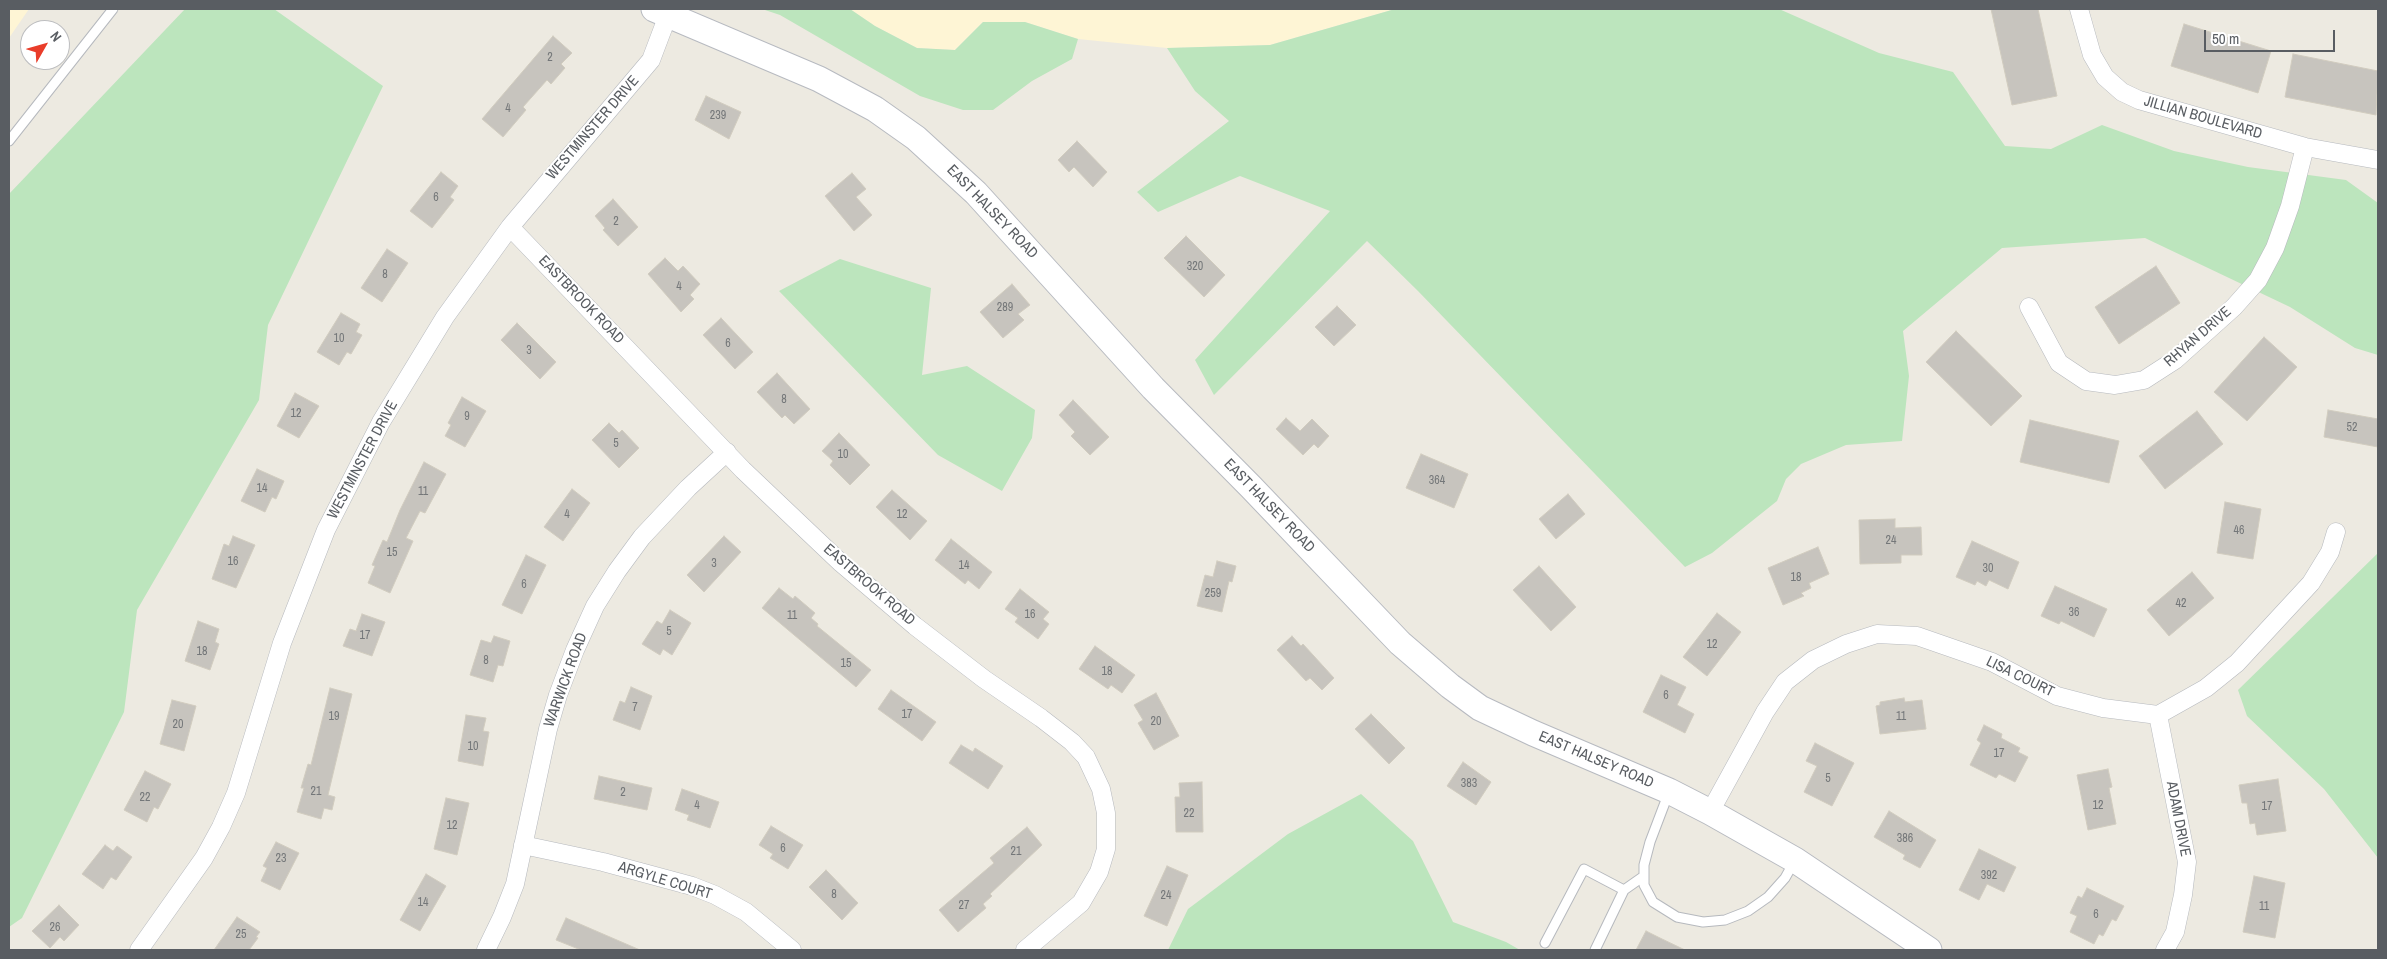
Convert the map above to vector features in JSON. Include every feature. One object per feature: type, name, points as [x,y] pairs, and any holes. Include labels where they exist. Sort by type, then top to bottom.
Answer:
[{"type":"street","name":"JILLIAN BOULEVARD","points":[[2079,9],[2092,55],[2105,76],[2122,92],[2155,104],[2305,147],[2378,160]]},
{"type":"street","name":"WESTMINSTER DRIVE","points":[[138,950],[204,858],[222,827],[236,793],[282,643],[326,530],[381,422],[444,317],[510,227],[567,157],[651,60],[661,12]]},
{"type":"street","name":"EAST HALSEY ROAD","points":[[661,12],[818,79],[875,109],[916,138],[976,194],[1153,388],[1251,487],[1400,643],[1450,686],[1480,708],[1515,725],[1669,791],[1710,812],[1795,860],[1929,950]]},
{"type":"street","name":"RHYAN DRIVE","points":[[2029,307],[2058,363],[2086,382],[2115,385],[2144,380],[2175,360],[2234,307],[2258,280],[2275,248],[2290,206],[2305,147]]},
{"type":"street","name":"EASTBROOK ROAD","points":[[510,227],[727,452],[841,563],[915,626],[1072,742],[1092,767],[1101,789],[1106,813],[1106,849],[1099,872],[1082,903],[1025,950]]},
{"type":"street","name":"WARWICK ROAD","points":[[486,950],[515,884],[548,729],[558,695],[575,650],[595,606],[616,571],[642,537],[688,488],[727,452]]},
{"type":"street","points":[[2158,715],[2206,688],[2242,657],[2311,583],[2330,552],[2336,532]]},
{"type":"street","name":"LISA COURT","points":[[1710,812],[1765,712],[1785,682],[1813,660],[1846,644],[1877,634],[1917,636],[1992,662],[2057,696],[2103,708],[2158,715]]},
{"type":"street","name":"ADAM DRIVE","points":[[2158,715],[2187,862],[2183,895],[2175,932],[2165,950]]},
{"type":"street","name":"ARGYLE COURT","points":[[523,845],[604,862],[715,894],[746,912],[792,950]]},
{"type":"lane","points":[[9,141],[113,9]]},
{"type":"lane","points":[[1669,791],[1650,842],[1644,865],[1644,885],[1653,902],[1678,916],[1703,922],[1726,920],[1748,911],[1768,897],[1785,878],[1795,860]]},
{"type":"lane","points":[[1545,943],[1584,869],[1624,890]]},
{"type":"lane","points":[[1594,950],[1624,890],[1644,876]]},
{"type":"shaded area","points":[[9,9],[29,9],[20,20],[9,38]]},
{"type":"shaded area","points":[[850,9],[1395,9],[1270,45],[1167,48],[1078,39],[1025,22],[983,22],[955,50],[917,48],[875,26]]},
{"type":"green space","points":[[185,9],[274,9],[383,86],[268,325],[259,400],[137,610],[124,712],[22,918],[9,927],[9,194]]},
{"type":"green space","points":[[762,9],[850,9],[875,26],[917,48],[955,50],[983,22],[1025,22],[1078,39],[1072,59],[1032,81],[993,110],[963,110],[920,96],[780,15]]},
{"type":"green space","points":[[1395,9],[1779,9],[1879,53],[1953,72],[2005,146],[2051,149],[2102,125],[2174,151],[2248,167],[2346,180],[2378,203],[2378,355],[2355,348],[2290,307],[2145,238],[2002,248],[1903,331],[1909,376],[1902,441],[1846,445],[1801,464],[1786,479],[1777,501],[1712,553],[1685,567],[1418,291],[1367,241],[1214,395],[1195,360],[1330,211],[1240,176],[1158,212],[1137,192],[1229,121],[1195,91],[1167,48],[1270,45]]},
{"type":"green space","points":[[840,259],[931,288],[922,375],[967,366],[1035,410],[1032,438],[1002,491],[938,455],[779,291]]},
{"type":"green space","points":[[2378,553],[2378,858],[2324,789],[2247,716],[2238,690]]},
{"type":"green space","points":[[1361,794],[1413,841],[1453,922],[1506,942],[1520,950],[1168,950],[1188,909],[1288,834]]},
{"type":"building","points":[[1991,9],[2038,9],[2057,96],[2012,105]]},
{"type":"building","points":[[2184,24],[2271,51],[2258,93],[2171,66]]},
{"type":"building","points":[[553,36],[572,53],[561,64],[565,68],[551,84],[547,80],[523,107],[526,110],[503,137],[482,119]]},
{"type":"building","points":[[2293,54],[2378,71],[2376,115],[2285,97]]},
{"type":"building","points":[[706,96],[741,112],[729,139],[695,120]]},
{"type":"building","points":[[1077,141],[1107,172],[1093,187],[1074,167],[1069,172],[1058,160]]},
{"type":"building","points":[[441,172],[458,186],[450,197],[454,200],[432,228],[410,211]]},
{"type":"building","points":[[852,173],[866,189],[856,197],[872,215],[854,231],[825,196]]},
{"type":"building","points":[[613,199],[638,227],[618,246],[603,230],[605,228],[595,216]]},
{"type":"building","points":[[1186,236],[1225,275],[1204,297],[1164,258]]},
{"type":"building","points":[[387,249],[408,263],[382,302],[361,288]]},
{"type":"building","points":[[665,258],[678,271],[683,266],[700,284],[690,295],[694,299],[681,312],[648,274]]},
{"type":"building","points":[[2156,266],[2180,303],[2119,344],[2095,307]]},
{"type":"building","points":[[1012,284],[1030,305],[1018,314],[1024,320],[1003,338],[980,312]]},
{"type":"building","points":[[1337,306],[1356,325],[1334,346],[1315,327]]},
{"type":"building","points":[[341,313],[360,324],[356,332],[362,335],[351,354],[347,352],[339,365],[317,352]]},
{"type":"building","points":[[721,318],[753,352],[735,369],[703,335]]},
{"type":"building","points":[[517,323],[556,362],[540,379],[501,340]]},
{"type":"building","points":[[1956,331],[2022,396],[1991,426],[1926,362]]},
{"type":"building","points":[[2264,337],[2297,367],[2247,421],[2214,392]]},
{"type":"building","points":[[777,373],[810,409],[794,424],[785,415],[782,418],[757,392]]},
{"type":"building","points":[[295,393],[319,406],[299,438],[277,426]]},
{"type":"building","points":[[462,397],[486,411],[465,447],[445,436],[451,425],[448,423]]},
{"type":"building","points":[[1073,400],[1109,437],[1090,455],[1071,436],[1075,432],[1059,415]]},
{"type":"building","points":[[2328,410],[2378,419],[2378,447],[2324,437]]},
{"type":"building","points":[[2197,411],[2223,444],[2165,489],[2139,456]]},
{"type":"building","points":[[1286,418],[1300,431],[1312,419],[1329,436],[1318,448],[1314,444],[1303,455],[1276,429]]},
{"type":"building","points":[[2030,420],[2119,441],[2109,483],[2020,462]]},
{"type":"building","points":[[609,423],[619,433],[622,430],[639,448],[619,468],[592,440]]},
{"type":"building","points":[[839,433],[870,465],[850,485],[830,465],[833,461],[822,451]]},
{"type":"building","points":[[1421,454],[1468,474],[1454,508],[1406,488]]},
{"type":"building","points":[[424,462],[446,474],[425,513],[420,511],[406,538],[413,541],[390,593],[368,583],[375,566],[372,565],[383,540],[387,542],[400,510]]},
{"type":"building","points":[[257,469],[284,481],[276,499],[272,497],[265,512],[241,501]]},
{"type":"building","points":[[572,489],[590,503],[563,541],[544,527]]},
{"type":"building","points":[[892,490],[927,521],[910,540],[876,507]]},
{"type":"building","points":[[1568,494],[1585,514],[1556,539],[1539,519]]},
{"type":"building","points":[[2225,502],[2261,509],[2253,559],[2217,553]]},
{"type":"building","points":[[1895,519],[1895,528],[1921,527],[1922,555],[1901,555],[1901,563],[1860,564],[1859,520]]},
{"type":"building","points":[[233,536],[255,545],[236,588],[212,579],[224,544],[229,546]]},
{"type":"building","points":[[724,536],[741,552],[704,592],[687,575]]},
{"type":"building","points":[[951,539],[992,572],[979,589],[968,580],[965,584],[935,560]]},
{"type":"building","points":[[1972,541],[2019,562],[2008,589],[1989,580],[1986,586],[1977,581],[1975,585],[1956,577]]},
{"type":"building","points":[[1818,547],[1829,574],[1809,583],[1811,588],[1801,593],[1804,596],[1783,605],[1768,568]]},
{"type":"building","points":[[526,555],[546,565],[522,614],[502,605]]},
{"type":"building","points":[[1217,561],[1236,566],[1232,582],[1229,581],[1222,612],[1197,606],[1205,575],[1213,577]]},
{"type":"building","points":[[1539,566],[1576,607],[1551,631],[1513,590]]},
{"type":"building","points":[[2192,572],[2214,598],[2169,636],[2147,610]]},
{"type":"building","points":[[2055,586],[2107,609],[2094,637],[2061,621],[2059,624],[2041,616]]},
{"type":"building","points":[[779,588],[793,599],[795,596],[815,613],[811,618],[818,624],[817,626],[871,670],[856,687],[762,608]]},
{"type":"building","points":[[1020,589],[1049,612],[1043,619],[1049,624],[1038,639],[1015,622],[1018,618],[1005,609]]},
{"type":"building","points":[[670,610],[691,623],[672,655],[663,649],[660,655],[642,644],[657,621],[662,624]]},
{"type":"building","points":[[1717,613],[1741,632],[1707,676],[1683,657]]},
{"type":"building","points":[[362,614],[385,622],[372,656],[343,646],[350,629],[356,631]]},
{"type":"building","points":[[198,621],[219,629],[215,642],[219,644],[210,670],[185,661]]},
{"type":"building","points":[[494,636],[510,641],[503,666],[498,665],[493,682],[470,675],[481,640],[491,643]]},
{"type":"building","points":[[1292,636],[1301,646],[1303,644],[1334,678],[1322,690],[1310,678],[1306,681],[1277,650]]},
{"type":"building","points":[[1095,646],[1135,675],[1122,693],[1111,685],[1108,689],[1079,669]]},
{"type":"building","points":[[1661,675],[1686,687],[1677,705],[1694,714],[1685,733],[1643,712]]},
{"type":"building","points":[[631,687],[652,696],[640,730],[613,720],[620,701],[625,703]]},
{"type":"building","points":[[330,688],[352,694],[328,795],[335,797],[332,810],[324,808],[321,819],[297,812],[304,788],[301,788],[308,764],[311,765]]},
{"type":"building","points":[[891,690],[936,722],[922,741],[878,709]]},
{"type":"building","points":[[1156,693],[1179,736],[1154,750],[1138,723],[1143,720],[1134,705]]},
{"type":"building","points":[[1904,698],[1905,702],[1922,700],[1926,729],[1880,734],[1876,706],[1880,705],[1880,702]]},
{"type":"building","points":[[172,700],[196,706],[184,751],[160,744]]},
{"type":"building","points":[[1371,714],[1405,748],[1389,764],[1355,729]]},
{"type":"building","points":[[466,715],[486,718],[483,731],[489,732],[483,766],[458,761]]},
{"type":"building","points":[[1984,725],[2002,734],[2001,738],[2020,748],[2018,752],[2028,757],[2015,782],[1999,774],[1996,778],[1970,765],[1981,743],[1977,740]]},
{"type":"building","points":[[1815,743],[1854,763],[1832,806],[1804,792],[1817,766],[1806,761]]},
{"type":"building","points":[[961,745],[973,752],[975,748],[1003,766],[988,789],[949,763]]},
{"type":"building","points":[[1463,762],[1491,782],[1476,805],[1447,786]]},
{"type":"building","points":[[2108,769],[2112,787],[2109,788],[2116,824],[2088,830],[2077,775]]},
{"type":"building","points":[[145,771],[171,784],[158,809],[154,807],[147,822],[124,810]]},
{"type":"building","points":[[599,776],[652,788],[647,810],[594,799]]},
{"type":"building","points":[[2278,779],[2286,831],[2257,835],[2255,823],[2250,824],[2247,803],[2242,803],[2239,785]]},
{"type":"building","points":[[1202,782],[1203,832],[1176,832],[1175,797],[1180,797],[1179,783]]},
{"type":"building","points":[[682,789],[719,802],[710,828],[687,820],[689,815],[675,810]]},
{"type":"building","points":[[446,798],[469,803],[457,855],[434,849]]},
{"type":"building","points":[[1889,811],[1936,840],[1920,868],[1903,859],[1905,855],[1874,837]]},
{"type":"building","points":[[771,826],[803,845],[788,869],[770,858],[773,854],[759,845]]},
{"type":"building","points":[[1027,827],[1042,845],[990,894],[992,896],[983,904],[986,908],[958,932],[939,910],[994,863],[990,858]]},
{"type":"building","points":[[276,842],[299,853],[280,890],[261,881],[267,868],[263,866]]},
{"type":"building","points":[[105,845],[113,851],[117,846],[132,857],[116,880],[111,877],[103,889],[82,874]]},
{"type":"building","points":[[1979,849],[2016,867],[2004,892],[1987,884],[1979,900],[1959,890]]},
{"type":"building","points":[[1167,866],[1188,875],[1167,926],[1144,916]]},
{"type":"building","points":[[826,870],[858,903],[842,920],[809,887]]},
{"type":"building","points":[[426,874],[446,886],[420,931],[400,920]]},
{"type":"building","points":[[2254,876],[2285,883],[2275,938],[2243,932]]},
{"type":"building","points":[[2087,888],[2124,906],[2116,921],[2112,919],[2103,936],[2099,934],[2094,944],[2070,932],[2077,916],[2070,913],[2078,896],[2082,898]]},
{"type":"building","points":[[59,905],[79,925],[64,941],[60,937],[50,948],[32,931]]},
{"type":"building","points":[[237,917],[260,932],[256,937],[258,938],[249,950],[214,950]]},
{"type":"building","points":[[566,918],[640,950],[581,950],[556,940]]},
{"type":"building","points":[[1646,931],[1660,938],[1685,950],[1636,950]]}]
